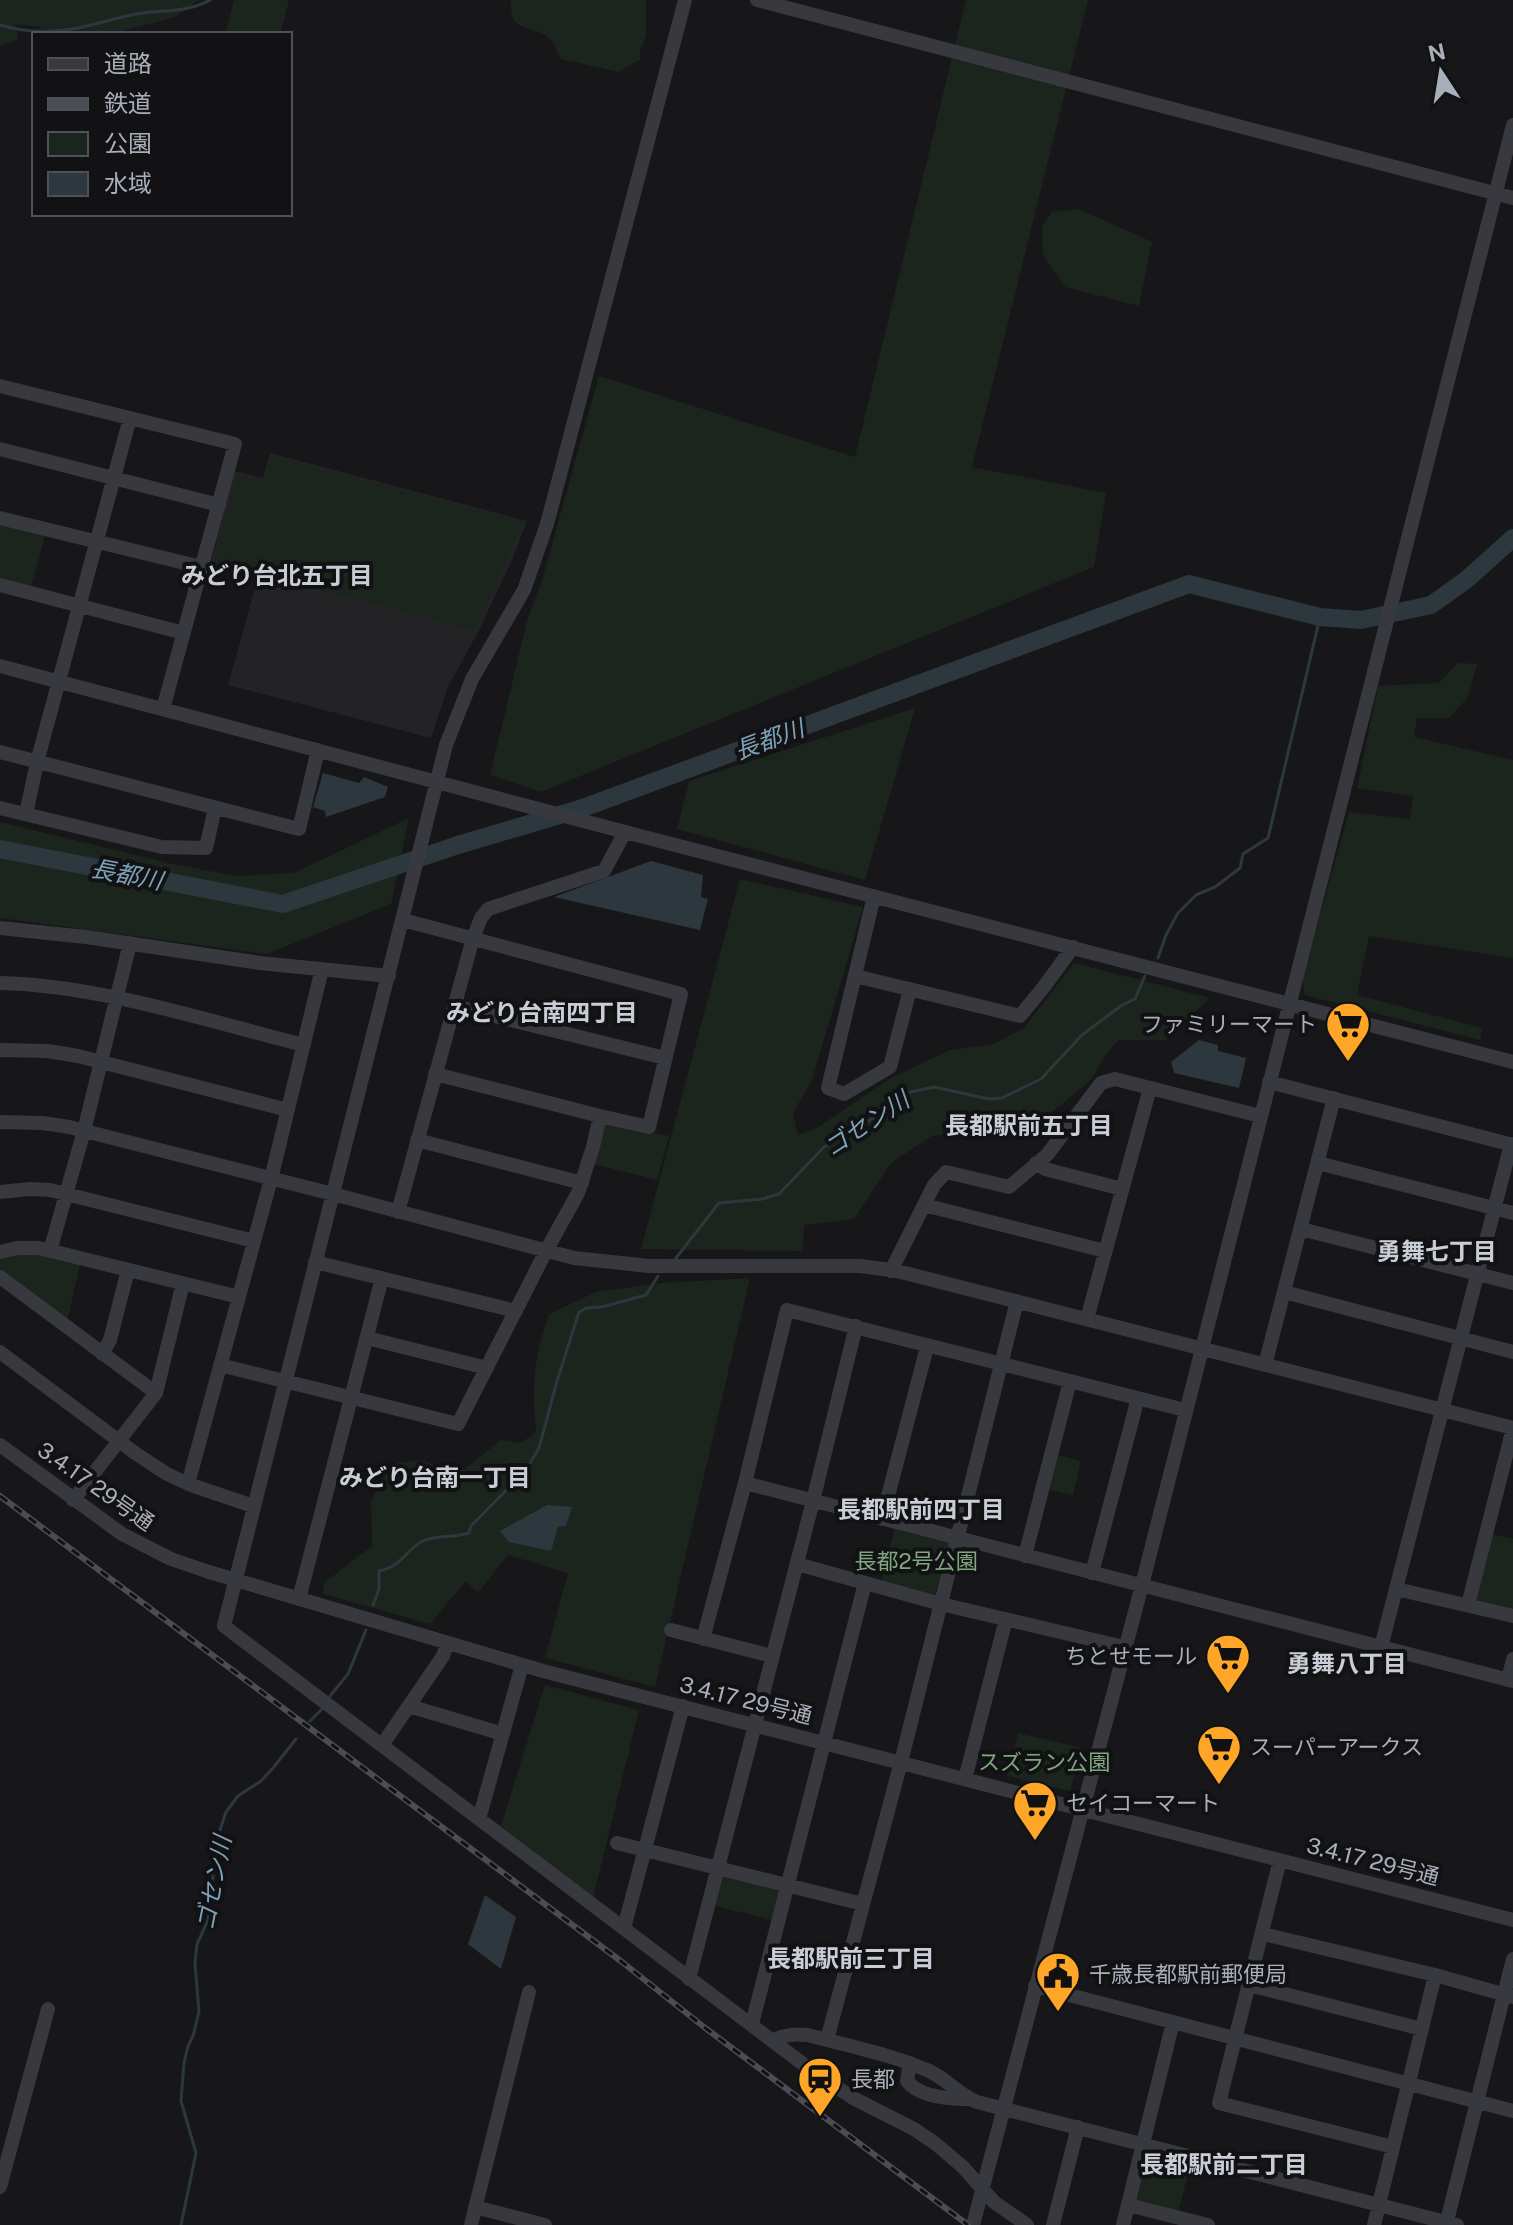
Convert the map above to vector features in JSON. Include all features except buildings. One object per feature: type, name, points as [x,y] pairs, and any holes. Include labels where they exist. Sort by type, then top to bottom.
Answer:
[{"type":"street","points":[[685,0],[547,524],[524,590],[472,679],[446,745],[224,1626],[811,2070],[853,2098],[914,2129],[936,2144],[963,2167],[994,2202],[1027,2225]]},
{"type":"street","points":[[757,0],[1513,198]]},
{"type":"street","points":[[973,2225],[1142,1585],[1513,125]]},
{"type":"street","points":[[0,386],[235,444],[163,709]]},
{"type":"street","points":[[26,814],[37,762],[130,418]]},
{"type":"street","points":[[0,449],[219,505]]},
{"type":"street","points":[[0,518],[201,567]]},
{"type":"street","points":[[0,585],[184,633]]},
{"type":"street","points":[[0,666],[1513,1062]]},
{"type":"street","points":[[0,752],[299,829],[318,750]]},
{"type":"street","points":[[0,808],[162,847],[206,848],[215,808]]},
{"type":"street","points":[[398,1212],[481,918],[488,909],[604,871],[625,832]]},
{"type":"street","points":[[874,896],[828,1088],[844,1094],[890,1067],[910,989]]},
{"type":"street","points":[[403,920],[681,994],[649,1127],[435,1074]]},
{"type":"street","points":[[0,928],[130,943],[260,963],[389,976]]},
{"type":"street","points":[[50,1251],[84,1131],[130,943]]},
{"type":"street","points":[[855,976],[1020,1016],[1073,947]]},
{"type":"street","points":[[188,1484],[271,1179],[322,969]]},
{"type":"street","points":[[0,983],[117,998],[304,1045]]},
{"type":"street","points":[[454,1006],[665,1058]]},
{"type":"street","points":[[0,1050],[48,1051],[101,1062],[288,1110]]},
{"type":"street","points":[[891,1271],[934,1185],[946,1172],[1009,1187],[1047,1155],[1101,1083],[1115,1079],[1260,1116]]},
{"type":"street","points":[[1269,1082],[1512,1144],[1381,1647]]},
{"type":"street","points":[[1087,1319],[1150,1088]]},
{"type":"street","points":[[1265,1365],[1334,1098]]},
{"type":"street","points":[[220,1365],[458,1424],[582,1183],[600,1116]]},
{"type":"street","points":[[0,1122],[43,1123],[84,1131],[574,1258],[649,1266],[861,1266],[891,1271],[1513,1428],[1468,1605]]},
{"type":"street","points":[[417,1140],[582,1183]]},
{"type":"street","points":[[1036,1163],[1045,1169],[1122,1189]]},
{"type":"street","points":[[1318,1163],[1513,1213]]},
{"type":"street","points":[[0,1192],[50,1190],[254,1241]]},
{"type":"street","points":[[924,1205],[1105,1251]]},
{"type":"street","points":[[1301,1229],[1513,1283]]},
{"type":"street","points":[[0,1252],[27,1247],[50,1251],[239,1297]]},
{"type":"street","points":[[315,1262],[516,1311]]},
{"type":"street","points":[[102,1354],[110,1340],[128,1270]]},
{"type":"street","points":[[0,1277],[156,1393]]},
{"type":"street","points":[[299,1599],[382,1278]]},
{"type":"street","points":[[73,1500],[156,1393],[183,1283]]},
{"type":"street","points":[[1284,1292],[1513,1352]]},
{"type":"street","points":[[827,2040],[901,1762],[1017,1301]]},
{"type":"street","points":[[703,1639],[787,1310],[1185,1410]]},
{"type":"street","points":[[689,1979],[856,1326]]},
{"type":"street","points":[[367,1338],[487,1368]]},
{"type":"street","points":[[882,1519],[927,1347]]},
{"type":"street","points":[[0,1352],[119,1442],[167,1474],[253,1506]]},
{"type":"street","points":[[1025,1556],[1070,1381]]},
{"type":"street","points":[[1092,1573],[1138,1398]]},
{"type":"street","name":"3.4.17 29号通","points":[[0,1445],[104,1524],[171,1559],[235,1580],[522,1665],[1513,1920]]},
{"type":"street","points":[[745,1483],[1510,1681],[1513,1659]]},
{"type":"street","points":[[797,1564],[941,1604],[1124,1647]]},
{"type":"street","points":[[752,2024],[865,1583]]},
{"type":"street","points":[[1396,1589],[1513,1616]]},
{"type":"street","points":[[965,1779],[1006,1619]]},
{"type":"street","points":[[671,1630],[772,1656]]},
{"type":"street","points":[[382,1745],[443,1656],[447,1644]]},
{"type":"street","points":[[479,1819],[522,1665]]},
{"type":"street","points":[[409,1706],[503,1734]]},
{"type":"street","points":[[624,1928],[683,1706]]},
{"type":"street","points":[[617,1843],[863,1904]]},
{"type":"street","points":[[1280,1860],[1219,2103],[1393,2147]]},
{"type":"street","points":[[1263,1934],[1435,1975],[1508,1996]]},
{"type":"street","points":[[910,2063],[907,2081],[913,2090],[1005,2108],[1450,2224],[1476,2101],[1508,1996],[1513,1959]]},
{"type":"street","points":[[1374,2225],[1435,1975]]},
{"type":"street","points":[[1249,1985],[1422,2029]]},
{"type":"street","points":[[1035,1986],[1513,2111]]},
{"type":"street","points":[[471,2225],[529,1992]]},
{"type":"street","points":[[0,2187],[48,2009]]},
{"type":"street","points":[[1123,2225],[1173,2022]]},
{"type":"street","points":[[774,2040],[795,2034],[910,2063],[938,2076],[968,2099]]},
{"type":"street","points":[[1053,2225],[1078,2127]]},
{"type":"street","points":[[1128,2205],[1208,2225]]},
{"type":"street","points":[[475,2207],[545,2225]]},
{"type":"shaded area","points":[[270,453],[527,521],[478,632],[448,687],[431,738],[228,685],[258,577],[211,563],[234,471],[263,478]]},
{"type":"green space","points":[[0,0],[198,0],[176,17],[118,32],[37,32],[42,27],[15,24],[18,40],[0,46]]},
{"type":"green space","points":[[234,0],[289,0],[281,32],[226,32]]},
{"type":"green space","points":[[511,0],[646,0],[646,35],[640,59],[619,72],[561,59],[545,35],[518,24],[511,12]]},
{"type":"green space","points":[[966,0],[1088,0],[972,467],[1106,493],[1094,567],[541,792],[490,775],[527,621],[543,577],[599,376],[855,457]]},
{"type":"green space","points":[[1079,209],[1152,242],[1139,306],[1065,287],[1043,255],[1042,226],[1052,212]]},
{"type":"green space","points":[[271,456],[524,522],[475,630],[214,562],[237,475],[264,481]]},
{"type":"green space","points":[[0,525],[45,536],[31,587],[0,579]]},
{"type":"green space","points":[[1458,663],[1477,664],[1468,697],[1449,718],[1417,718],[1414,737],[1513,760],[1513,958],[1369,936],[1357,995],[1482,1028],[1480,1040],[1305,995],[1302,979],[1349,812],[1410,819],[1413,796],[1357,788],[1378,686],[1439,683]]},
{"type":"green space","points":[[915,708],[865,880],[677,829],[689,781]]},
{"type":"green space","points":[[409,818],[391,904],[267,954],[0,918],[0,822],[236,876],[294,873]]},
{"type":"green space","points":[[740,879],[863,907],[812,1080],[793,1113],[798,1135],[817,1128],[889,1079],[950,1050],[994,1044],[1024,1028],[1074,963],[1210,998],[1165,1040],[1118,1040],[1091,1080],[1052,1112],[932,1136],[891,1163],[854,1219],[804,1225],[803,1251],[641,1249]]},
{"type":"green space","points":[[605,1122],[669,1136],[657,1180],[594,1164]]},
{"type":"green space","points":[[36,1252],[80,1264],[67,1322],[0,1271],[0,1258]]},
{"type":"green space","points":[[750,1278],[655,1687],[545,1658],[568,1573],[508,1555],[478,1593],[466,1581],[430,1624],[323,1594],[324,1583],[372,1546],[371,1500],[384,1477],[398,1463],[423,1460],[440,1468],[464,1470],[501,1440],[521,1443],[536,1432],[535,1372],[549,1314],[596,1292],[661,1283]]},
{"type":"green space","points":[[1057,1455],[1081,1461],[1073,1495],[1048,1489]]},
{"type":"green space","name":"長都2号公園","points":[[895,1527],[950,1542],[935,1595],[882,1581]]},
{"type":"green space","points":[[1492,1534],[1513,1539],[1513,1609],[1476,1601]]},
{"type":"green space","points":[[545,1685],[639,1710],[593,1898],[501,1826]]},
{"type":"green space","name":"スズラン公園","points":[[1018,1733],[1082,1748],[1070,1791],[1007,1776]]},
{"type":"green space","points":[[723,1873],[781,1889],[773,1920],[714,1906]]},
{"type":"green space","points":[[1144,2150],[1191,2161],[1178,2213],[1131,2201]]},
{"type":"water","points":[[323,773],[359,783],[364,777],[388,787],[385,797],[326,817],[325,811],[313,807]]},
{"type":"water","points":[[651,861],[703,875],[701,897],[708,899],[700,930],[554,897]]},
{"type":"water","points":[[1199,1040],[1218,1045],[1218,1051],[1246,1058],[1239,1088],[1174,1073],[1171,1062]]},
{"type":"water","points":[[547,1505],[572,1507],[566,1526],[558,1527],[551,1551],[509,1542],[500,1531]]},
{"type":"water","points":[[485,1895],[516,1917],[501,1969],[468,1944]]},
{"type":"waterway","points":[[0,25],[44,32],[65,30],[136,14],[186,9],[210,0]]},
{"type":"waterway","name":"長都川","points":[[0,849],[283,904],[458,845],[580,809],[1189,584],[1320,617],[1361,620],[1431,605],[1466,580],[1513,538]]},
{"type":"waterway","name":"ゴセン川","points":[[1158,958],[1178,913],[1196,895],[1215,887],[1240,868],[1243,854],[1268,838],[1320,617]]},
{"type":"waterway","name":"ゴセン川","points":[[676,1258],[719,1203],[762,1199],[779,1194],[824,1147],[910,1092],[934,1087],[989,1099],[1002,1098],[1041,1079],[1082,1035],[1135,999],[1145,976]]},
{"type":"waterway","name":"ゴセン川","points":[[373,1605],[379,1589],[379,1571],[399,1562],[423,1541],[469,1533],[471,1526],[526,1470],[539,1448],[579,1312],[646,1295],[658,1276]]},
{"type":"waterway","name":"ゴセン川","points":[[330,1696],[348,1674],[366,1630]]},
{"type":"waterway","name":"ゴセン川","points":[[310,1721],[322,1709]]},
{"type":"waterway","name":"ゴセン川","points":[[181,2225],[196,2153],[181,2101],[184,2063],[199,2012],[195,1963],[197,1944],[208,1920],[217,1839],[226,1812],[238,1796],[261,1781],[296,1739]]},
{"type":"railway","points":[[0,1496],[968,2225]]},
{"type":"place","name":"ファミリーマート","points":[[1348,1063]]},
{"type":"place","name":"ちとせモール","points":[[1228,1695]]},
{"type":"place","name":"スーパーアークス","points":[[1219,1786]]},
{"type":"place","name":"セイコーマート","points":[[1035,1842]]},
{"type":"place","name":"千歳長都駅前郵便局","points":[[1058,2013]]},
{"type":"place","name":"長都","points":[[820,2118]]},
{"type":"district","name":"みどり台北五丁目","points":[[277,575]]},
{"type":"district","name":"みどり台南四丁目","points":[[542,1012]]},
{"type":"district","name":"長都駅前五丁目","points":[[1029,1125]]},
{"type":"district","name":"勇舞七丁目","points":[[1437,1251]]},
{"type":"district","name":"みどり台南一丁目","points":[[435,1477]]},
{"type":"district","name":"長都駅前四丁目","points":[[921,1509]]},
{"type":"district","name":"勇舞八丁目","points":[[1347,1663]]},
{"type":"district","name":"長都駅前三丁目","points":[[851,1958]]},
{"type":"district","name":"長都駅前二丁目","points":[[1224,2164]]}]
